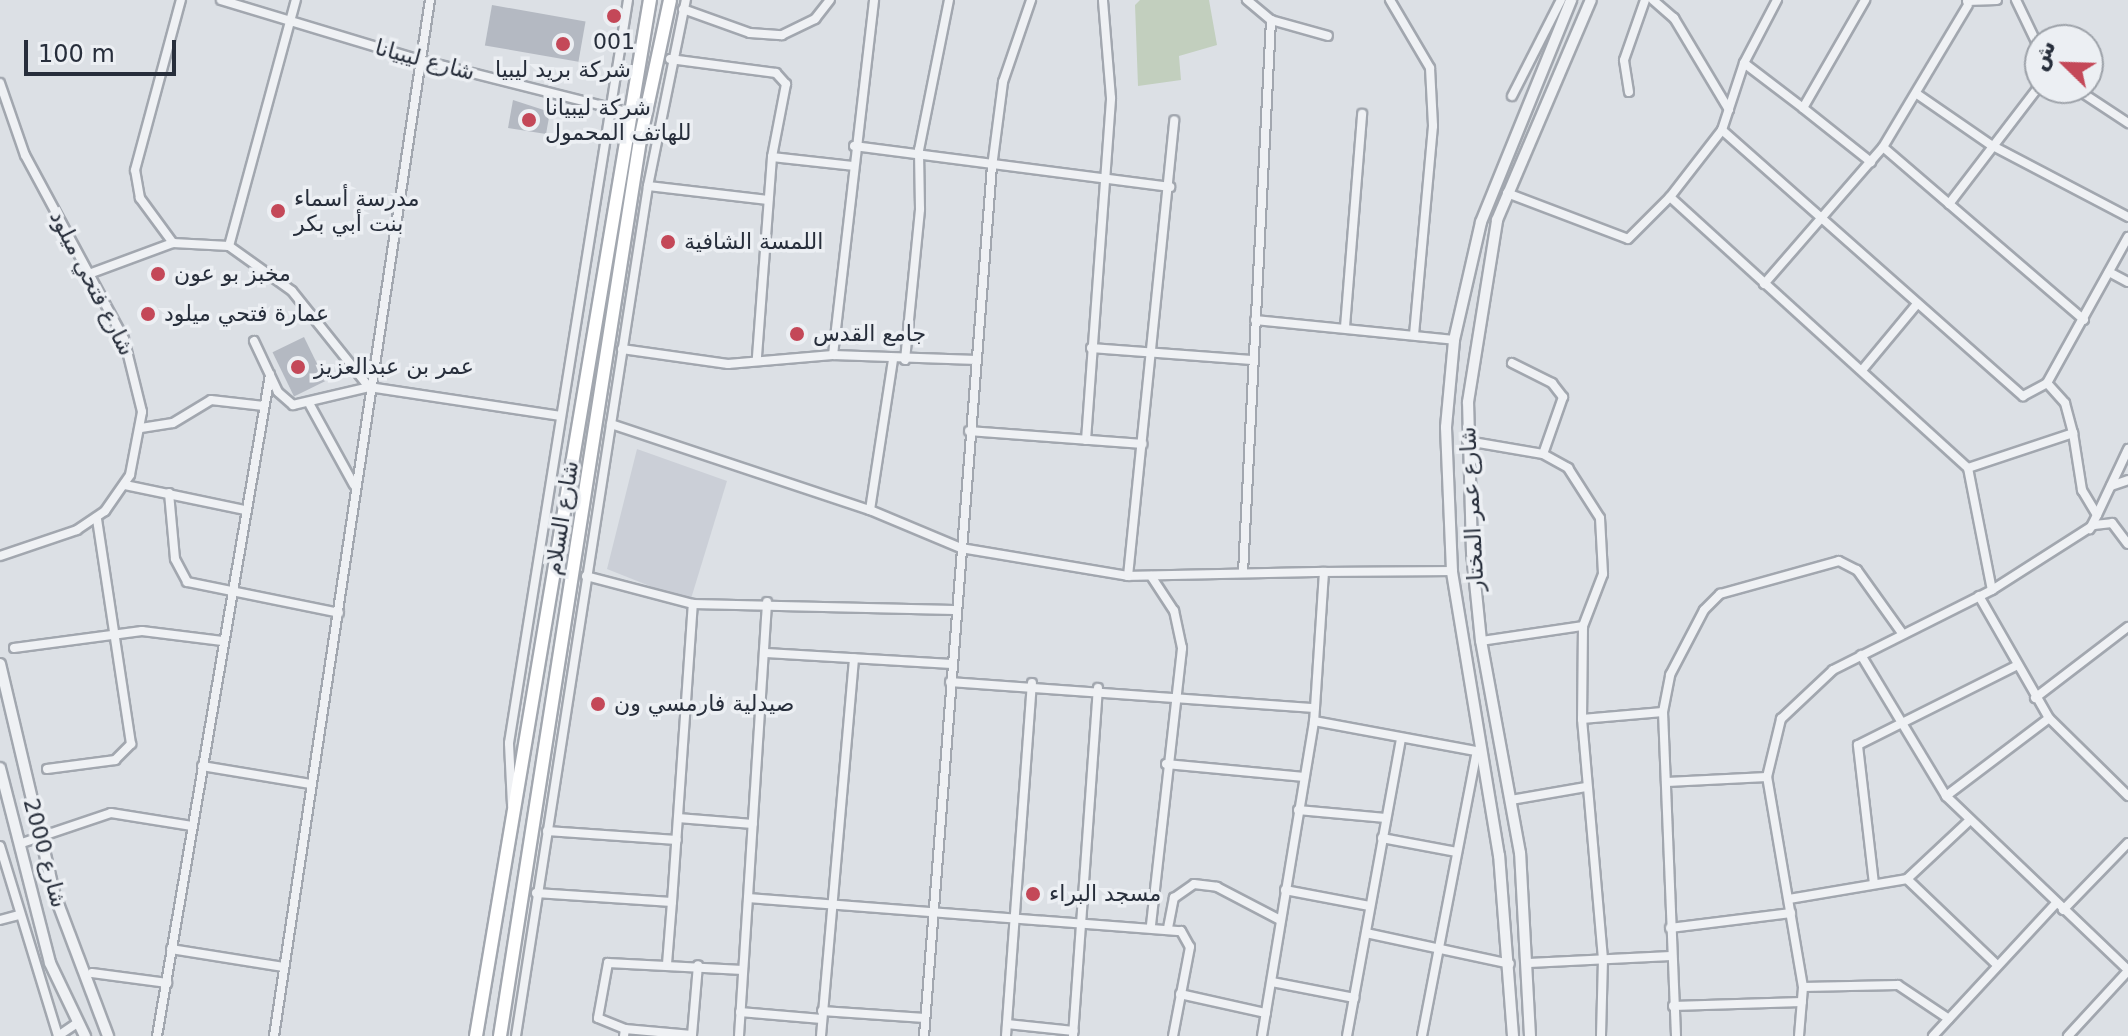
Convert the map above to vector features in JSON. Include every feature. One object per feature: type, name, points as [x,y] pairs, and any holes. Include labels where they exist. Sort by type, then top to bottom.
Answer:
[{"type":"highway","name":"شارع السلام","points":[[476,1036],[650,0]]},
{"type":"highway","name":"شارع السلام","points":[[500,1036],[640,140],[670,0]]},
{"type":"street","points":[[173,243],[140,198],[135,170],[181,0]]},
{"type":"street","name":"شارع ليبيانا","points":[[221,0],[417,59],[630,113]]},
{"type":"street","points":[[229,246],[296,0]]},
{"type":"street","points":[[274,1036],[339,613],[417,59],[430,0]]},
{"type":"street","points":[[514,817],[509,743],[628,0]]},
{"type":"street","points":[[516,1036],[648,186],[670,59],[684,5],[750,33],[782,35],[815,19],[830,0]]},
{"type":"street","points":[[833,355],[854,146],[874,0]]},
{"type":"street","points":[[905,360],[920,209],[919,150],[949,0]]},
{"type":"street","points":[[924,1036],[954,610],[992,167],[1003,82],[1031,0]]},
{"type":"street","points":[[1086,440],[1101,182],[1111,98],[1103,0]]},
{"type":"street","points":[[1247,0],[1271,20],[1328,36]]},
{"type":"street","points":[[1390,0],[1430,68],[1433,126],[1414,335]]},
{"type":"street","points":[[1512,96],[1561,0]]},
{"type":"street","name":"شارع عمر المختار","points":[[1513,1036],[1511,964],[1499,856],[1479,751],[1452,571],[1446,427],[1454,340],[1495,178],[1571,0]]},
{"type":"street","name":"شارع عمر المختار","points":[[1530,1036],[1529,963],[1520,853],[1481,641],[1467,441],[1478,314],[1507,193],[1591,0]]},
{"type":"street","points":[[1629,92],[1624,60],[1645,0]]},
{"type":"street","points":[[1653,0],[1674,18],[1729,110]]},
{"type":"street","points":[[1507,193],[1628,239],[1670,197],[1722,130],[1744,63],[1777,0]]},
{"type":"street","points":[[1803,108],[1865,0]]},
{"type":"street","points":[[1764,284],[1883,147],[1917,94],[1967,3],[1997,0]]},
{"type":"street","points":[[2016,0],[2028,24]]},
{"type":"street","points":[[1243,573],[1271,20]]},
{"type":"street","points":[[670,59],[783,77],[768,200],[757,358]]},
{"type":"street","points":[[1744,63],[1871,162]]},
{"type":"street","name":"شارع فتحي ميلود","points":[[0,83],[25,155],[135,368],[141,428],[125,485],[97,518],[0,556]]},
{"type":"street","points":[[1917,94],[1991,145],[2128,217]]},
{"type":"street","points":[[1949,204],[2024,104]]},
{"type":"street","points":[[2099,104],[2128,123]]},
{"type":"street","points":[[1345,327],[1362,114]]},
{"type":"street","points":[[1128,576],[1170,187],[1174,120]]},
{"type":"street","points":[[1722,130],[2023,396],[2047,383],[2128,237]]},
{"type":"street","points":[[854,146],[919,150],[992,167],[1101,182],[1170,187]]},
{"type":"street","points":[[1883,147],[2084,320]]},
{"type":"street","points":[[772,157],[853,166]]},
{"type":"street","points":[[648,186],[768,200]]},
{"type":"street","points":[[1670,197],[1764,284],[1863,369],[1968,468],[1992,590]]},
{"type":"street","points":[[89,274],[173,243],[229,246],[292,291],[369,387]]},
{"type":"street","points":[[2109,272],[2128,282]]},
{"type":"street","points":[[1863,369],[1917,304]]},
{"type":"street","points":[[1255,320],[1454,340]]},
{"type":"street","points":[[254,341],[284,400],[310,405],[369,387],[561,416]]},
{"type":"street","points":[[1091,348],[1252,360]]},
{"type":"street","points":[[622,349],[728,364],[757,358],[833,355],[893,360],[977,360]]},
{"type":"street","points":[[870,510],[893,360]]},
{"type":"street","points":[[1512,363],[1552,383],[1563,397],[1543,454]]},
{"type":"street","points":[[157,1036],[230,594],[270,375]]},
{"type":"street","points":[[2047,383],[2065,403],[2082,490],[2097,515]]},
{"type":"street","points":[[141,428],[173,423],[211,400],[264,406]]},
{"type":"street","points":[[310,405],[356,487]]},
{"type":"street","points":[[611,424],[870,510],[961,548],[1128,576],[1452,571]]},
{"type":"street","points":[[969,431],[1143,444]]},
{"type":"street","points":[[1968,468],[2073,433]]},
{"type":"street","points":[[1467,441],[1543,454],[1568,468],[1600,518],[1603,574],[1583,626],[1582,719],[1603,959],[1601,1036]]},
{"type":"street","points":[[2090,530],[2128,449]]},
{"type":"street","points":[[2111,486],[2128,480]]},
{"type":"street","points":[[125,485],[245,510]]},
{"type":"street","points":[[169,493],[179,572],[193,585],[339,613]]},
{"type":"street","points":[[47,769],[115,760],[130,748],[119,633],[97,518]]},
{"type":"street","points":[[1799,1036],[1803,987],[1767,777],[1781,719],[1803,692],[1861,655],[1992,590],[2090,530],[2106,522],[2125,528],[2128,544]]},
{"type":"street","points":[[1676,1036],[1663,712],[1670,675],[1704,610],[1720,594],[1839,561],[1857,570],[1902,633]]},
{"type":"street","points":[[1262,1036],[1314,721],[1324,572]]},
{"type":"street","points":[[586,576],[693,604],[767,602],[954,610]]},
{"type":"street","points":[[1151,576],[1181,630],[1151,925]]},
{"type":"street","points":[[1979,596],[2016,666],[2049,718],[2128,796]]},
{"type":"street","points":[[739,1036],[767,602]]},
{"type":"street","points":[[667,964],[693,604]]},
{"type":"street","points":[[1481,641],[1583,626]]},
{"type":"street","points":[[2035,698],[2128,627]]},
{"type":"street","points":[[14,648],[119,633],[173,631],[222,641]]},
{"type":"street","points":[[766,653],[952,664]]},
{"type":"street","points":[[1861,655],[1946,796],[1968,822],[2128,970],[2068,1036]]},
{"type":"street","points":[[821,1036],[854,658]]},
{"type":"street","name":"شارع 2000","points":[[0,664],[40,839],[108,1036]]},
{"type":"street","points":[[1874,884],[1855,752],[1900,722],[2016,666]]},
{"type":"street","points":[[950,682],[1032,683],[1314,708]]},
{"type":"street","points":[[1006,1036],[1032,683]]},
{"type":"street","points":[[1007,1024],[1073,1033],[1098,688]]},
{"type":"street","points":[[1582,719],[1663,712]]},
{"type":"street","points":[[1946,796],[2049,718]]},
{"type":"street","points":[[1314,721],[1479,751],[1422,1036]]},
{"type":"street","points":[[1347,1036],[1401,738]]},
{"type":"street","points":[[1166,764],[1304,777]]},
{"type":"street","points":[[202,766],[311,784]]},
{"type":"street","points":[[1,774],[50,963],[85,1036]]},
{"type":"street","points":[[1667,782],[1767,777]]},
{"type":"street","points":[[1511,800],[1586,787]]},
{"type":"street","points":[[1298,810],[1386,818]]},
{"type":"street","points":[[19,844],[111,813],[192,826]]},
{"type":"street","points":[[678,818],[753,824]]},
{"type":"street","points":[[1789,899],[1907,879],[1968,822]]},
{"type":"street","points":[[547,831],[677,840]]},
{"type":"street","points":[[1382,838],[1457,852]]},
{"type":"street","points":[[1933,1036],[1997,965],[2128,843]]},
{"type":"street","points":[[0,846],[58,1036],[77,1023]]},
{"type":"street","points":[[1499,856],[1520,853]]},
{"type":"street","points":[[1907,879],[1997,965]]},
{"type":"street","points":[[1168,928],[1174,898],[1194,884],[1217,887],[1280,920]]},
{"type":"street","points":[[1285,890],[1370,906]]},
{"type":"street","points":[[536,893],[672,902]]},
{"type":"street","points":[[748,898],[1083,919],[1168,928],[1189,937],[1173,1036]]},
{"type":"street","points":[[1670,928],[1791,913]]},
{"type":"street","points":[[0,920],[19,915]]},
{"type":"street","points":[[1366,933],[1439,945],[1511,964]]},
{"type":"street","points":[[171,949],[284,967]]},
{"type":"street","points":[[1529,963],[1671,956]]},
{"type":"street","points":[[698,965],[692,1035],[625,1032],[598,1018],[604,967],[613,961],[698,965],[743,970]]},
{"type":"street","points":[[92,973],[167,983]]},
{"type":"street","points":[[1272,982],[1354,998]]},
{"type":"street","points":[[1803,987],[1898,985],[1949,1019]]},
{"type":"street","points":[[1180,994],[1266,1013]]},
{"type":"street","points":[[1673,1006],[1802,1002]]},
{"type":"street","points":[[740,1012],[925,1018]]},
{"type":"street","points":[[2075,1028],[2084,1036]]},
{"type":"shaded area","points":[[637,449],[727,481],[690,602],[607,569]]},
{"type":"green space","points":[[1140,0],[1209,0],[1217,45],[1179,56],[1181,80],[1138,86],[1135,5]]},
{"type":"building","points":[[492,5],[586,21],[578,62],[485,45]]},
{"type":"building","name":"شركة ليبيانا للهاتف المحمول","points":[[513,100],[550,112],[546,134],[508,128]]},
{"type":"building","name":"عمر بن عبدالعزيز","points":[[304,337],[325,381],[294,396],[273,352]]},
{"type":"place","name":"001","points":[[614,16]]},
{"type":"place","name":"شركة بريد ليبيا","points":[[563,44]]},
{"type":"place","name":"شركة ليبيانا للهاتف المحمول","points":[[529,120]]},
{"type":"place","name":"مدرسة أسماء بنت أبي بكر","points":[[278,211]]},
{"type":"place","name":"اللمسة الشافية","points":[[668,242]]},
{"type":"place","name":"مخبز بو عون","points":[[158,274]]},
{"type":"place","name":"عمارة فتحي ميلود","points":[[148,314]]},
{"type":"place","name":"جامع القدس","points":[[797,334]]},
{"type":"place","name":"عمر بن عبدالعزيز","points":[[298,367]]},
{"type":"place","name":"صيدلية فارمسي ون","points":[[598,704]]},
{"type":"place","name":"مسجد البراء","points":[[1033,894]]}]
